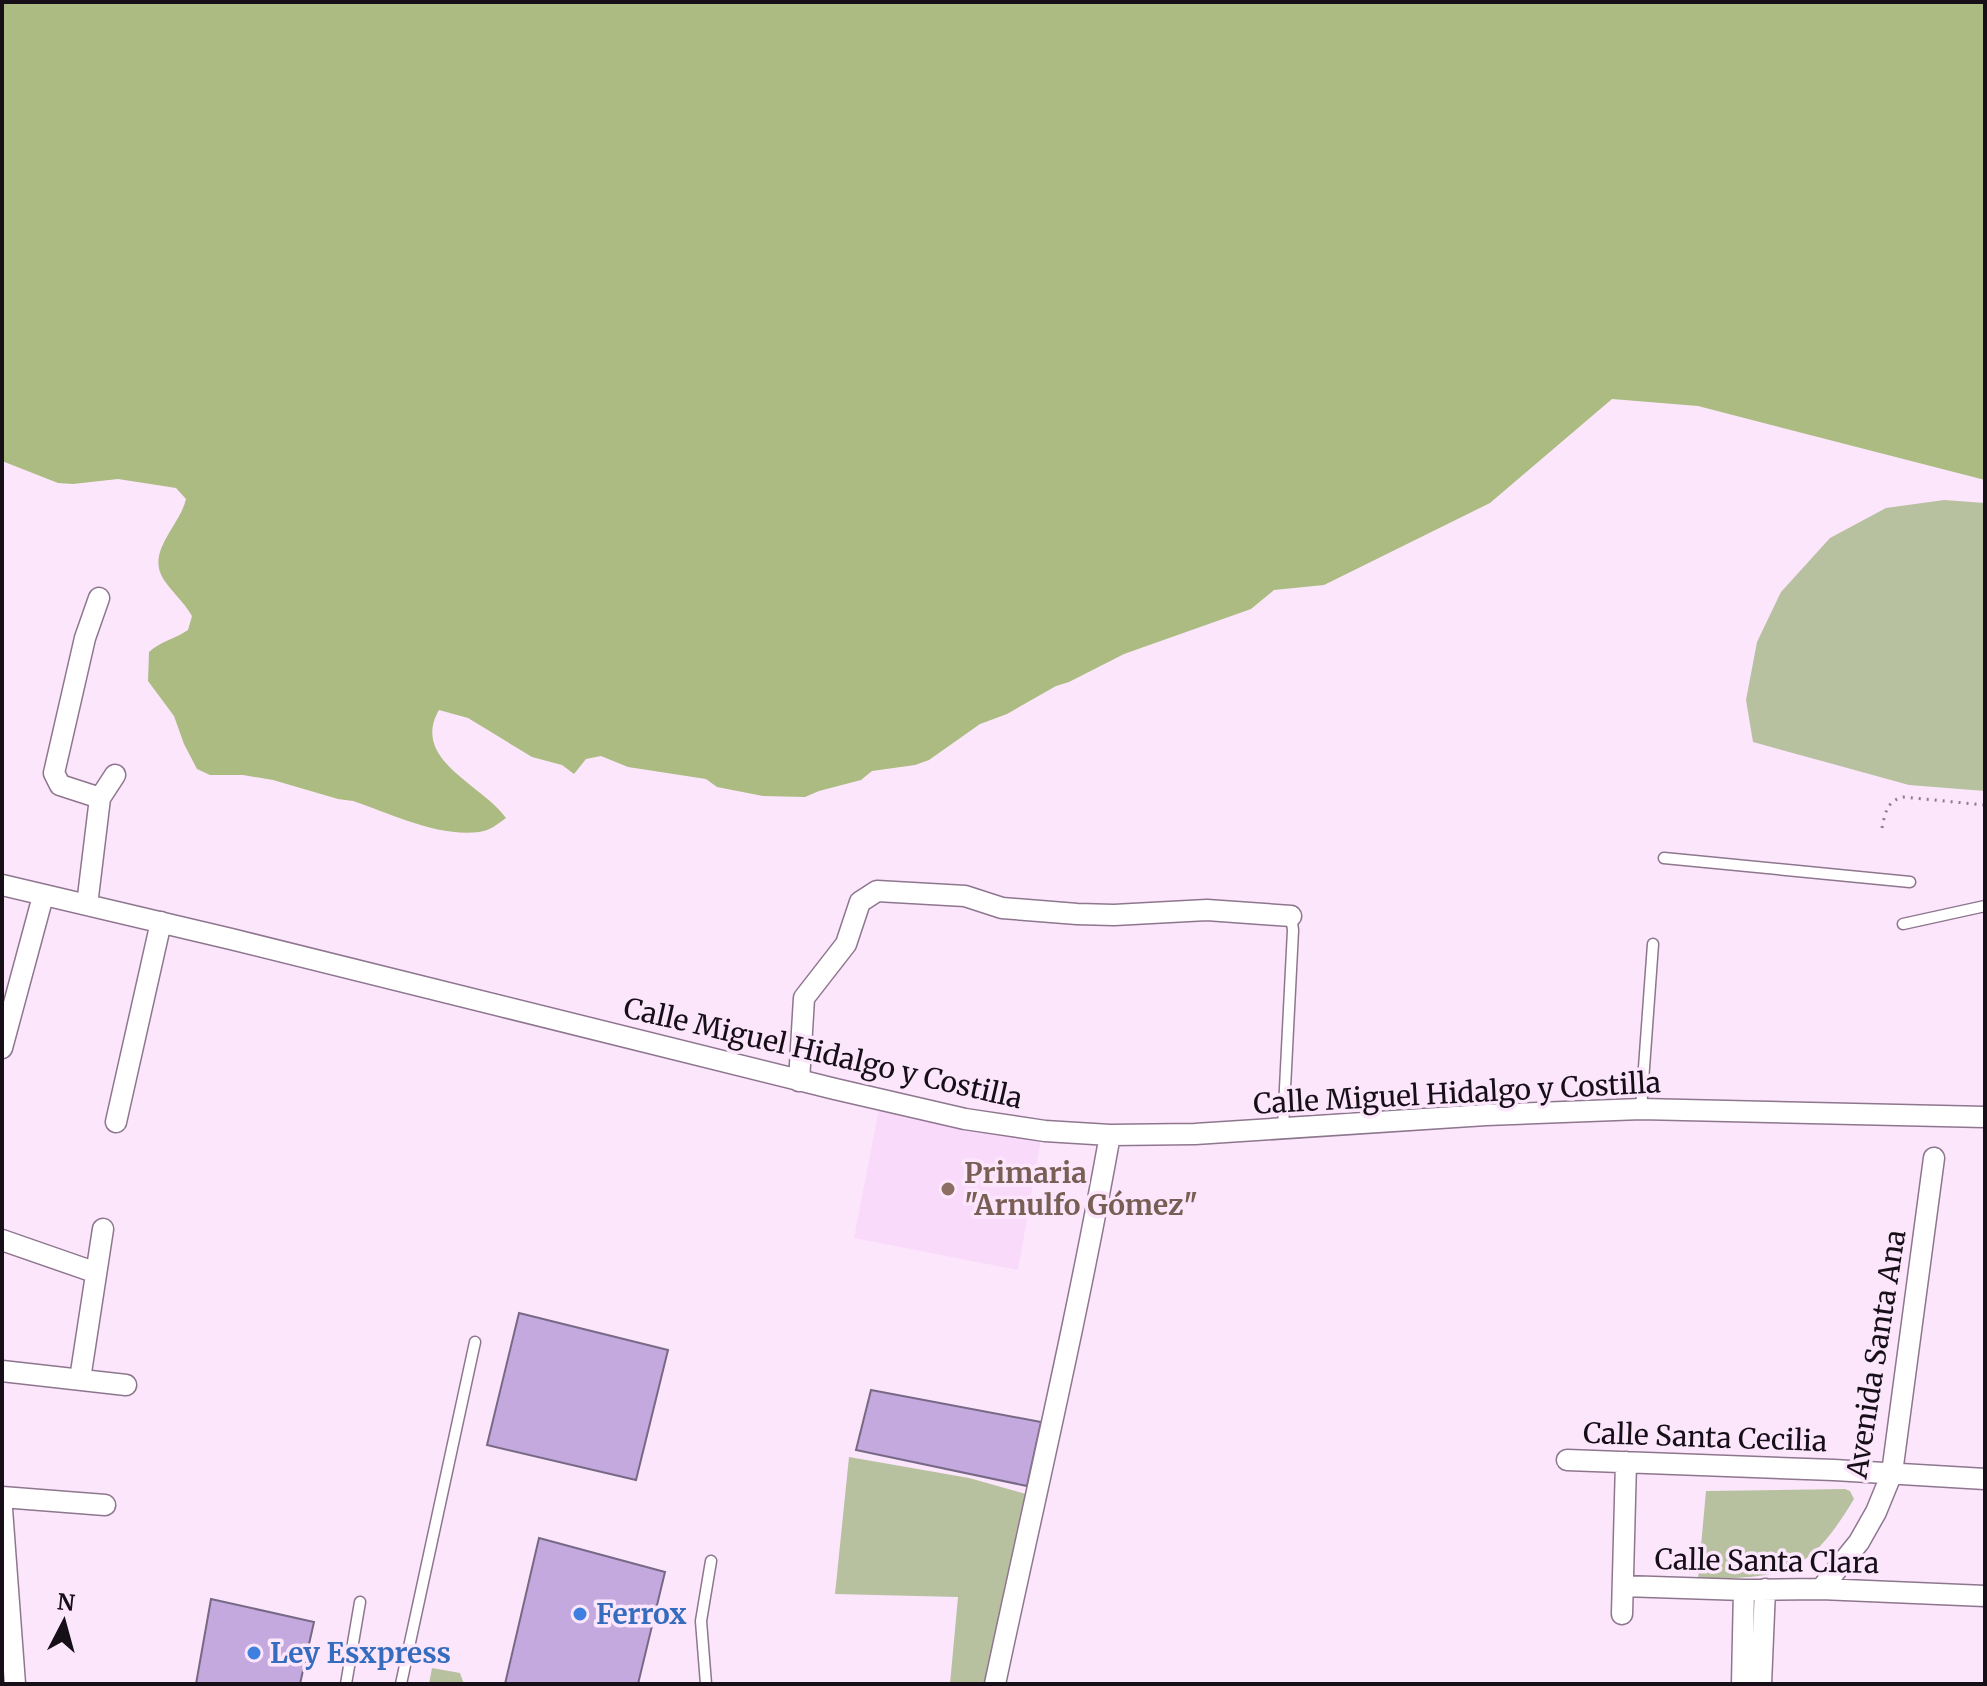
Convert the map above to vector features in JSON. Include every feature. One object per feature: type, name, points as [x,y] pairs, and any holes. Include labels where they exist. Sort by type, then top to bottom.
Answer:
[{"type":"street","points":[[99,598],[85,638],[54,773],[60,785],[100,798]]},
{"type":"street","points":[[87,905],[100,798],[115,775]]},
{"type":"street","name":"Calle Miguel Hidalgo y Costilla","points":[[2,885],[799,1081],[965,1119],[1045,1131],[1110,1135],[1195,1134],[1501,1114],[1641,1109],[1985,1117]]},
{"type":"street","points":[[799,1081],[804,998],[846,944],[860,902],[877,891],[965,896],[1002,908],[1077,914],[1207,910],[1291,916]]},
{"type":"street","points":[[2,1048],[43,896]]},
{"type":"street","points":[[116,1122],[161,922]]},
{"type":"street","points":[[995,1684],[1081,1290],[1110,1135]]},
{"type":"street","name":"Avenida Santa Ana","points":[[1821,1589],[1859,1542],[1892,1473],[1934,1158]]},
{"type":"street","points":[[80,1379],[103,1229]]},
{"type":"street","points":[[2,1240],[94,1272]]},
{"type":"street","points":[[2,1371],[126,1385]]},
{"type":"street","name":"Calle Santa Cecilia","points":[[1567,1460],[1985,1479]]},
{"type":"street","name":"Calle Santa Clara","points":[[1626,1462],[1623,1586],[1821,1589],[1985,1596]]},
{"type":"street","points":[[2,1497],[105,1505]]},
{"type":"street","points":[[2,1509],[15,1684]]},
{"type":"street","points":[[1622,1614],[1623,1586]]},
{"type":"street","points":[[1761,1684],[1765,1589]]},
{"type":"street","points":[[1742,1684],[1744,1590]]},
{"type":"lane","points":[[1664,858],[1910,882]]},
{"type":"lane","points":[[1903,924],[1985,906]]},
{"type":"lane","points":[[1283,1128],[1293,930],[1291,916]]},
{"type":"lane","points":[[1641,1109],[1653,944]]},
{"type":"lane","points":[[401,1684],[475,1342]]},
{"type":"lane","points":[[706,1684],[701,1621],[711,1561]]},
{"type":"lane","points":[[346,1684],[360,1602]]},
{"type":"path","points":[[1882,828],[1885,810],[1895,799],[1903,797],[1985,805]]},
{"type":"shaded area","name":"Primaria \"Arnulfo Gómez\"","points":[[880,1104],[1041,1139],[1018,1270],[854,1238]]},
{"type":"green space","points":[[2,2],[1985,2],[1985,480],[1698,406],[1612,399],[1490,503],[1324,585],[1274,590],[1251,609],[1124,654],[1056,686],[1007,714],[980,724],[929,760],[872,771],[861,780],[805,797],[763,796],[717,787],[706,779],[628,767],[601,756],[586,759],[574,774],[562,765],[532,757],[468,718],[439,710],[433,728],[434,743],[441,757],[506,818],[486,830],[463,833],[431,828],[353,801],[273,780],[243,775],[210,775],[197,769],[174,716],[148,681],[149,652],[188,630],[192,616],[159,570],[161,549],[186,499],[176,488],[118,479],[58,483],[2,461]]},
{"type":"green space","points":[[1944,500],[1985,503],[1985,791],[1909,785],[1753,742],[1746,700],[1757,642],[1781,592],[1830,538],[1886,508]]},
{"type":"green space","points":[[849,1457],[969,1478],[1026,1494],[992,1684],[950,1684],[958,1597],[835,1594]]},
{"type":"green space","points":[[1845,1489],[1854,1499],[1837,1525],[1822,1544],[1791,1568],[1752,1577],[1698,1579],[1706,1491]]},
{"type":"green space","points":[[432,1668],[460,1673],[464,1684],[429,1684]]},
{"type":"building","points":[[519,1313],[668,1350],[636,1480],[487,1445]]},
{"type":"building","points":[[871,1390],[1041,1422],[1027,1486],[856,1450]]},
{"type":"building","points":[[539,1538],[665,1572],[638,1684],[505,1684]]},
{"type":"building","name":"Ley Esxpress","points":[[211,1599],[314,1622],[300,1684],[196,1684]]},
{"type":"place","name":"Primaria \"Arnulfo Gómez\"","points":[[948,1189]]},
{"type":"place","name":"Ferrox","points":[[580,1614]]},
{"type":"place","name":"Ley Esxpress","points":[[254,1653]]}]
